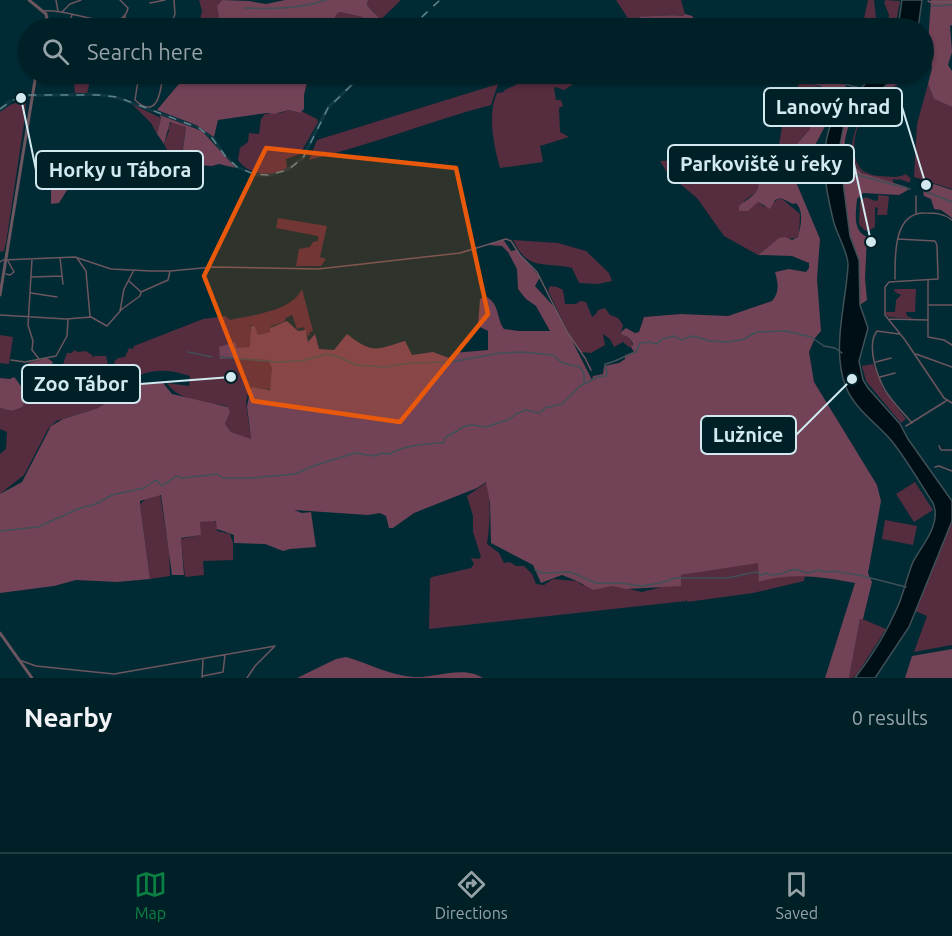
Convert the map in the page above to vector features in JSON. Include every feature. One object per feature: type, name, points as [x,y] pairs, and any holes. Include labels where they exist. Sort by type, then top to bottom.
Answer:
[{"type":"street","points":[[29,0],[48,18]]},
{"type":"street","points":[[56,0],[58,12]]},
{"type":"street","points":[[63,12],[70,4],[81,0]]},
{"type":"street","points":[[120,0],[129,7],[125,18]]},
{"type":"street","points":[[150,3],[165,0]]},
{"type":"street","points":[[174,0],[174,18]]},
{"type":"street","points":[[928,1],[952,2]]},
{"type":"street","points":[[43,11],[63,12],[88,18]]},
{"type":"street","points":[[71,18],[72,14]]},
{"type":"street","points":[[119,18],[125,15]]},
{"type":"street","points":[[0,295],[33,84]]},
{"type":"street","points":[[137,84],[135,100],[149,106],[155,104],[160,98],[162,84]]},
{"type":"street","points":[[916,196],[916,213]]},
{"type":"street","points":[[895,280],[895,251],[898,238],[907,220],[916,213],[941,214],[952,220]]},
{"type":"street","points":[[0,262],[60,257],[77,258],[111,269],[170,271],[213,267],[322,269],[460,253],[506,238],[539,274],[567,332],[591,370]]},
{"type":"street","points":[[898,238],[935,241],[938,280],[889,282],[885,287],[885,313],[887,319],[915,354],[946,400],[952,403]]},
{"type":"street","points":[[60,257],[63,284]]},
{"type":"street","points":[[77,258],[86,273],[90,316]]},
{"type":"street","points":[[32,259],[28,325],[33,350],[39,359]]},
{"type":"street","points":[[4,273],[9,275],[14,272],[7,260]]},
{"type":"street","points":[[120,312],[123,293],[134,270]]},
{"type":"street","points":[[0,315],[68,319],[90,316],[107,326],[140,296],[141,292],[166,282],[170,271]]},
{"type":"street","points":[[31,277],[62,276]]},
{"type":"street","points":[[928,280],[929,338],[943,339],[952,345]]},
{"type":"street","points":[[129,281],[141,292]]},
{"type":"street","points":[[30,293],[57,297]]},
{"type":"street","points":[[928,305],[952,305]]},
{"type":"street","points":[[12,360],[25,362],[56,356],[67,336],[68,319]]},
{"type":"street","points":[[887,319],[928,320]]},
{"type":"street","points":[[895,329],[896,320]]},
{"type":"street","points":[[900,334],[879,331],[874,336],[875,362],[879,377],[890,397],[912,423]]},
{"type":"street","points":[[915,354],[952,367]]},
{"type":"street","points":[[875,362],[891,358]]},
{"type":"street","points":[[879,377],[895,373]]},
{"type":"street","points":[[906,426],[946,400]]},
{"type":"street","points":[[939,446],[941,450],[952,450]]},
{"type":"street","points":[[934,467],[941,466],[952,471]]},
{"type":"street","points":[[0,633],[32,678]]},
{"type":"street","points":[[18,659],[36,666],[108,674],[275,646],[255,666],[247,678]]},
{"type":"street","points":[[203,659],[203,677],[223,672],[225,655]]},
{"type":"street","points":[[128,678],[129,672]]},
{"type":"highlighted area","points":[[266,148],[456,168],[488,314],[400,422],[253,401],[204,276]]},
{"type":"shaded area","points":[[199,0],[222,0],[217,6],[219,18],[200,18],[202,11]]},
{"type":"shaded area","points":[[222,0],[266,4],[285,0],[368,0],[367,5],[379,18],[363,18],[340,12],[335,18],[219,18],[217,6]]},
{"type":"shaded area","points":[[368,0],[401,0],[382,18],[371,18],[375,13],[367,5]]},
{"type":"shaded area","points":[[616,0],[681,0],[685,14],[683,16],[628,18]]},
{"type":"shaded area","points":[[868,0],[874,0],[876,18],[864,18]]},
{"type":"shaded area","points":[[886,0],[900,1],[897,18],[889,18],[884,2]]},
{"type":"shaded area","points":[[902,0],[922,0],[919,18],[899,18]]},
{"type":"shaded area","points":[[931,0],[952,0],[952,25],[950,26],[952,52],[948,65],[952,71],[952,107],[934,99],[928,84],[934,84],[934,18],[930,18]]},
{"type":"shaded area","points":[[340,12],[363,18],[335,18]]},
{"type":"shaded area","points":[[685,14],[694,18],[640,18],[641,16],[683,16]]},
{"type":"shaded area","points":[[74,84],[89,84],[87,93],[75,93]]},
{"type":"shaded area","points":[[179,84],[307,84],[304,109],[300,113],[289,110],[274,114],[218,120],[214,137],[196,125],[157,110]]},
{"type":"shaded area","points":[[350,84],[355,84],[329,109],[304,159],[288,171],[268,177],[254,176],[236,168],[225,158],[211,139],[199,129],[117,99],[98,96],[28,97],[13,101],[0,112],[0,107],[7,101],[27,94],[98,93],[117,96],[200,127],[214,137],[227,156],[238,166],[254,173],[268,174],[287,168],[301,157],[326,107]]},
{"type":"shaded area","points":[[498,84],[491,105],[309,160],[317,140]]},
{"type":"shaded area","points":[[517,84],[573,84],[564,90],[554,88],[556,100],[561,100],[563,106],[559,108],[560,132],[569,137],[540,146],[543,162],[500,168],[494,140],[492,111],[497,93],[505,92],[503,91]]},
{"type":"shaded area","points":[[799,84],[821,87],[823,92],[822,103],[815,109],[810,129],[795,146],[779,145],[782,127],[771,109],[774,94],[778,92],[792,96]]},
{"type":"shaded area","points":[[812,84],[847,84],[796,182],[820,239],[817,279],[821,331],[809,352],[814,382],[877,485],[881,501],[868,573],[872,582],[863,619],[860,619],[849,678],[825,678],[855,583],[795,576],[759,582],[758,563],[681,575],[681,586],[626,589],[612,586],[593,590],[562,575],[541,583],[533,565],[491,543],[490,503],[486,482],[477,488],[414,513],[393,528],[389,528],[386,516],[380,513],[368,515],[294,510],[302,513],[311,512],[316,547],[283,551],[265,544],[234,543],[234,535],[217,529],[216,521],[200,522],[201,535],[181,538],[184,575],[172,575],[161,495],[140,501],[150,579],[117,582],[76,580],[54,586],[0,593],[0,494],[22,482],[51,426],[63,419],[98,408],[113,398],[123,385],[163,383],[172,394],[228,407],[230,412],[225,424],[231,432],[251,439],[247,406],[251,387],[270,390],[272,368],[268,360],[220,359],[219,347],[235,342],[237,348],[250,347],[251,326],[255,326],[258,335],[270,332],[270,328],[287,321],[298,331],[306,330],[308,342],[315,334],[319,349],[334,350],[347,334],[369,347],[380,348],[405,341],[412,355],[433,352],[449,358],[453,353],[488,350],[488,331],[478,326],[480,299],[485,296],[493,303],[504,329],[550,331],[536,306],[518,289],[517,269],[508,252],[502,246],[488,245],[503,239],[511,251],[516,250],[540,277],[535,286],[556,309],[592,380],[593,376],[603,374],[604,366],[619,363],[625,359],[625,355],[634,352],[631,347],[633,344],[621,332],[626,328],[635,333],[639,332],[644,317],[681,314],[728,316],[772,301],[778,287],[775,272],[789,269],[806,272],[809,268],[809,263],[792,256],[758,255],[779,238],[785,237],[792,240],[798,237],[801,219],[799,206],[781,198],[775,200],[770,209],[758,202],[748,211],[739,211],[739,206],[756,192],[757,179],[717,171],[705,165],[732,160],[740,165],[784,165],[779,145],[795,146],[810,129],[811,116],[822,103],[821,86]]},
{"type":"shaded area","points":[[865,84],[887,84],[879,92],[857,105],[850,114],[844,125],[839,150],[850,236],[859,260],[860,305],[868,328],[859,361],[863,380],[900,424],[952,501],[952,521],[909,627],[875,678],[855,678],[889,625],[913,562],[930,534],[935,511],[933,503],[902,454],[854,402],[842,373],[840,343],[848,261],[834,223],[827,193],[825,148],[833,119],[841,105]]},
{"type":"shaded area","points":[[887,84],[895,84],[872,102],[860,106],[846,134],[845,153],[853,152],[856,167],[862,173],[907,187],[908,190],[899,195],[863,193],[857,199],[857,226],[867,237],[865,278],[867,300],[860,305],[859,260],[850,236],[839,150],[844,125],[850,114],[857,105],[879,92]]},
{"type":"shaded area","points":[[898,84],[878,99],[862,118],[856,133],[854,149],[858,165],[864,171],[879,176],[896,177],[906,174],[911,179],[909,183],[893,179],[893,183],[872,177],[862,172],[856,165],[852,148],[853,138],[860,120],[874,101]]},
{"type":"shaded area","points":[[928,84],[934,99],[952,107],[952,189],[914,177],[917,124]]},
{"type":"shaded area","points":[[26,99],[6,243],[4,251],[0,252],[0,112]]},
{"type":"shaded area","points":[[132,104],[161,118],[157,134],[151,123]]},
{"type":"shaded area","points":[[289,110],[300,113],[301,111],[317,119],[318,122],[300,154],[286,159],[287,168],[274,173],[260,173],[248,169],[238,160],[240,148],[248,142],[249,133],[259,134],[261,119],[265,114]]},
{"type":"shaded area","points":[[160,115],[202,131],[236,168],[219,164],[212,166],[175,163],[173,161],[181,160],[186,127],[170,122],[164,144],[157,134]]},
{"type":"shaded area","points":[[172,121],[186,127],[181,160],[173,161],[164,144]]},
{"type":"shaded area","points":[[777,152],[779,162],[774,165],[749,166],[732,160],[709,158],[724,162],[705,165],[728,175],[757,179],[759,184],[757,192],[745,200],[739,209],[758,202],[764,207],[781,198],[800,214],[799,235],[796,238],[777,240],[758,255],[724,236],[697,198],[668,174],[660,161],[698,159],[673,160],[721,154],[733,156]]},
{"type":"shaded area","points":[[57,183],[69,187],[59,203],[51,204],[51,185]]},
{"type":"shaded area","points":[[934,184],[952,190],[952,218],[941,210],[934,209],[931,199],[924,196],[923,191]]},
{"type":"shaded area","points":[[878,195],[889,196],[887,215],[877,215],[878,208],[875,207],[875,227],[868,231],[864,230],[859,224],[860,201],[866,197],[878,200]]},
{"type":"shaded area","points":[[278,218],[327,226],[320,257],[326,259],[321,266],[296,266],[299,249],[310,247],[313,242],[318,241],[318,236],[276,228]]},
{"type":"shaded area","points":[[513,240],[558,243],[586,251],[609,273],[612,281],[598,284],[579,283],[572,268],[531,261],[519,250]]},
{"type":"shaded area","points":[[550,286],[563,290],[565,304],[586,302],[592,317],[598,310],[605,308],[623,325],[622,335],[630,339],[632,347],[623,342],[614,347],[610,339],[603,334],[605,345],[591,353],[581,352],[569,335],[548,290]]},
{"type":"shaded area","points":[[302,289],[313,331],[310,332],[309,337],[303,327],[297,329],[292,315],[284,322],[271,326],[271,332],[258,335],[255,326],[250,325],[251,332],[274,362],[270,389],[249,388],[246,403],[251,440],[231,432],[225,424],[230,412],[227,406],[203,402],[178,394],[167,383],[189,386],[190,376],[171,371],[154,371],[137,376],[120,387],[114,362],[118,358],[125,357],[129,348],[133,349],[134,346],[203,319],[225,316],[230,320],[280,308],[297,297]]},
{"type":"shaded area","points":[[894,289],[916,289],[915,312],[906,312],[907,316],[914,319],[886,315],[886,312],[895,312],[896,300],[901,295]]},
{"type":"shaded area","points":[[0,335],[13,337],[9,364],[0,363]]},
{"type":"shaded area","points":[[74,350],[86,351],[93,358],[94,356],[106,356],[110,373],[104,373],[113,398],[98,408],[56,421],[48,429],[24,475],[0,494],[0,454],[6,449],[7,432],[0,429],[0,408],[12,411],[23,407],[25,400],[53,374],[50,373],[53,366],[62,367],[67,353],[72,353]]},
{"type":"shaded area","points":[[47,358],[53,362],[48,373],[38,383],[28,363]]},
{"type":"shaded area","points":[[873,364],[883,389],[906,419],[901,423],[866,381],[862,366]]},
{"type":"shaded area","points":[[14,377],[21,387],[24,399],[23,407],[12,411],[0,408],[0,378]]},
{"type":"shaded area","points":[[487,482],[490,513],[487,544],[499,553],[504,563],[510,562],[516,566],[524,566],[532,574],[536,584],[544,585],[553,579],[577,581],[582,585],[616,586],[642,592],[665,586],[681,586],[681,575],[759,562],[759,582],[777,576],[805,576],[804,581],[753,593],[687,602],[687,599],[686,601],[429,629],[430,579],[471,568],[474,564],[471,558],[481,557],[473,532],[473,516],[467,496]]},
{"type":"shaded area","points":[[915,482],[933,510],[914,522],[896,494]]},
{"type":"shaded area","points":[[160,494],[169,552],[170,576],[150,579],[140,504]]},
{"type":"shaded area","points":[[214,520],[217,524],[217,531],[230,534],[233,543],[233,560],[203,561],[204,575],[185,577],[181,539],[200,535],[199,522]]},
{"type":"shaded area","points":[[885,520],[917,526],[913,545],[882,539]]},
{"type":"shaded area","points":[[952,521],[952,645],[914,652],[927,616],[915,611]]},
{"type":"shaded area","points":[[860,618],[886,629],[858,673],[853,678],[849,678]]},
{"type":"shaded area","points":[[952,649],[952,678],[905,678],[912,656]]},
{"type":"shaded area","points":[[346,657],[405,676],[423,677],[467,672],[483,678],[297,678],[336,659]]},
{"type":"waterway","points":[[244,8],[285,8],[326,0]]},
{"type":"waterway","points":[[932,6],[952,5]]},
{"type":"waterway","points":[[845,84],[860,88]]},
{"type":"waterway","points":[[839,170],[910,189]]},
{"type":"waterway","points":[[924,191],[952,202]]},
{"type":"waterway","points":[[0,531],[38,527],[80,508],[96,504],[112,495],[144,488],[156,480],[164,485],[176,476],[183,478],[217,474],[223,478],[250,478],[295,474],[355,453],[374,456],[383,453],[390,454],[415,446],[443,443],[445,438],[465,426],[486,427],[510,419],[525,410],[540,413],[545,408],[562,404],[580,386],[598,377],[606,376],[605,364],[636,352],[640,343],[657,344],[662,339],[675,336],[681,340],[693,336],[710,341],[729,342],[744,339],[756,332],[786,331],[811,337],[824,346],[835,348],[842,353]]},
{"type":"waterway","points":[[188,352],[212,357]]},
{"type":"waterway","points":[[220,357],[276,362],[301,361],[327,354],[356,365],[385,367],[411,363],[451,362],[500,353],[522,352],[553,355],[562,363],[580,367],[584,373],[584,383]]},
{"type":"waterway","points":[[535,570],[542,573],[571,572],[596,583],[641,586],[676,578],[727,578],[756,572],[770,575],[795,569],[807,573],[819,570],[859,575],[906,587]]},
{"type":"railway","points":[[421,18],[440,0]]},
{"type":"railway","points":[[0,109],[13,100],[28,95],[117,97],[199,128],[212,138],[226,157],[237,167],[254,174],[268,175],[288,170],[303,158],[328,108],[353,84]]},
{"type":"place","name":"Horky u Tábora","points":[[21,98]]},
{"type":"place","name":"Lanový hrad","points":[[926,185]]},
{"type":"place","name":"Parkoviště u řeky","points":[[871,242]]},
{"type":"place","name":"Zoo Tábor","points":[[231,377]]},
{"type":"place","name":"Lužnice","points":[[852,379]]}]
